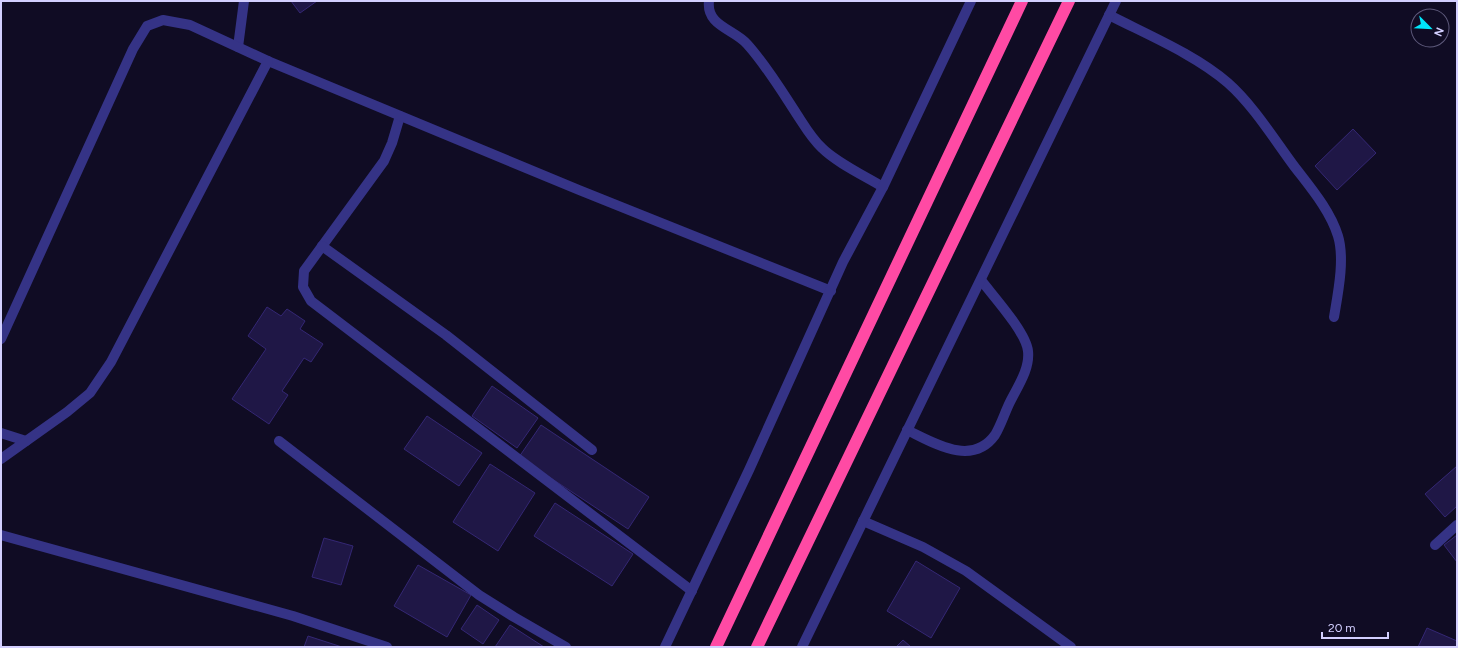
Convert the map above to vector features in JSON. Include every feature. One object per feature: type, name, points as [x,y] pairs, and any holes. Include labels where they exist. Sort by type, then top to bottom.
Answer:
[{"type":"highway","points":[[716,647],[1022,1]]},
{"type":"highway","points":[[757,647],[1069,1]]},
{"type":"street","points":[[238,47],[244,1]]},
{"type":"street","points":[[709,1],[712,15],[717,24],[742,38],[752,49],[810,134],[822,148],[835,158],[883,187]]},
{"type":"street","points":[[665,647],[831,291],[843,262],[883,187],[971,1]]},
{"type":"street","points":[[802,647],[1116,1]]},
{"type":"street","points":[[1109,15],[1213,70],[1229,84],[1246,101],[1320,200],[1338,236],[1341,266],[1334,317]]},
{"type":"street","points":[[1,339],[133,49],[147,26],[164,20],[190,25],[400,116],[831,291]]},
{"type":"street","points":[[1,459],[67,412],[90,393],[111,362],[268,60]]},
{"type":"street","points":[[400,116],[392,143],[384,161],[304,271],[303,287],[311,301],[692,591]]},
{"type":"street","points":[[322,246],[446,335],[592,450]]},
{"type":"street","points":[[907,430],[946,448],[967,451],[981,449],[994,435],[1025,371],[1028,350],[1020,332],[981,280]]},
{"type":"street","points":[[1,433],[26,441]]},
{"type":"street","points":[[279,440],[479,595],[566,647]]},
{"type":"street","points":[[863,521],[923,547],[966,571],[1071,647]]},
{"type":"street","points":[[1435,545],[1457,525]]},
{"type":"street","points":[[1,535],[293,616],[387,647]]},
{"type":"building","points":[[291,1],[317,1],[300,13]]},
{"type":"building","points":[[1353,129],[1376,153],[1337,190],[1315,166]]},
{"type":"building","points":[[267,307],[281,316],[287,309],[305,321],[300,329],[323,344],[311,362],[304,358],[282,391],[288,395],[269,424],[232,399],[266,349],[248,336]]},
{"type":"building","points":[[492,386],[538,418],[517,448],[472,416]]},
{"type":"building","points":[[427,416],[482,453],[459,486],[404,449]]},
{"type":"building","points":[[541,425],[649,497],[628,529],[519,457]]},
{"type":"building","points":[[490,464],[535,493],[498,551],[453,522]]},
{"type":"building","points":[[1457,466],[1457,506],[1445,517],[1425,494]]},
{"type":"building","points":[[555,503],[633,554],[612,586],[534,536]]},
{"type":"building","points":[[1457,535],[1457,562],[1444,545]]},
{"type":"building","points":[[324,538],[353,546],[341,585],[312,577]]},
{"type":"building","points":[[916,561],[960,588],[931,638],[887,611]]},
{"type":"building","points":[[418,565],[471,595],[447,637],[394,606]]},
{"type":"building","points":[[477,605],[499,620],[483,644],[461,629]]},
{"type":"building","points":[[510,625],[544,647],[495,647]]},
{"type":"building","points":[[1427,628],[1457,641],[1457,647],[1418,647]]},
{"type":"building","points":[[308,636],[342,647],[304,647]]},
{"type":"building","points":[[903,640],[911,647],[896,647]]}]
